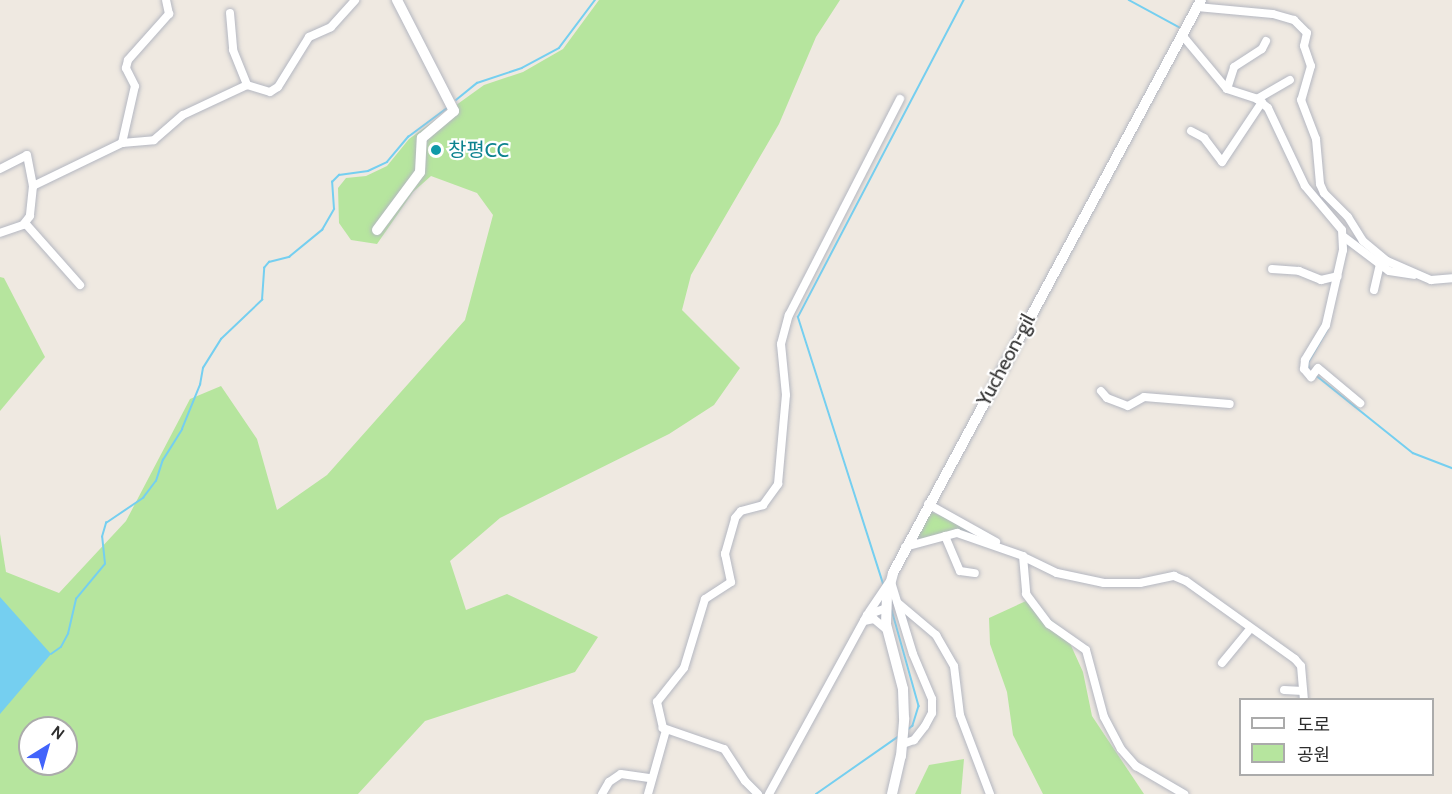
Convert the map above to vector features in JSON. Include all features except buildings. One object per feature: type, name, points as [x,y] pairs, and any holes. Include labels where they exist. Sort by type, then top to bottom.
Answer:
[{"type":"street","points":[[122,143],[135,86],[126,68],[128,60],[169,14],[166,0]]},
{"type":"street","points":[[33,186],[122,143],[154,140],[183,115],[247,85],[270,92],[278,87],[309,36],[331,27],[356,0]]},
{"type":"street","points":[[377,230],[420,172],[422,138],[454,111],[397,0]]},
{"type":"street","points":[[1199,4],[1279,15],[1294,21],[1307,33],[1305,46],[1311,66],[1301,100],[1316,139],[1320,184],[1363,241],[1387,261],[1431,280],[1452,278]]},
{"type":"street","name":"Yucheon-gil","points":[[892,794],[903,737],[903,690],[888,633],[886,608],[891,579],[928,504],[1199,4]]},
{"type":"street","points":[[230,13],[233,50],[247,85]]},
{"type":"street","points":[[1182,34],[1227,89],[1260,101],[1275,120],[1305,186],[1344,237],[1380,265],[1402,275],[1414,274]]},
{"type":"street","points":[[1227,89],[1234,67],[1262,49],[1266,41]]},
{"type":"street","points":[[1191,131],[1204,138],[1222,162],[1260,101],[1290,80]]},
{"type":"street","points":[[759,794],[745,781],[724,749],[666,730],[659,718],[658,700],[684,668],[705,599],[731,582],[725,554],[735,518],[741,511],[763,505],[778,484],[786,390],[782,344],[789,315],[900,99]]},
{"type":"street","points":[[0,169],[27,155],[33,186],[30,216],[25,223],[0,233]]},
{"type":"street","points":[[25,223],[80,285]]},
{"type":"street","points":[[1344,237],[1338,276],[1326,325],[1305,360],[1304,369],[1311,377],[1318,369],[1360,403]]},
{"type":"street","points":[[1374,290],[1380,265]]},
{"type":"street","points":[[1272,269],[1299,271],[1321,280],[1338,276]]},
{"type":"street","points":[[1101,391],[1107,398],[1128,406],[1144,397],[1230,404]]},
{"type":"street","points":[[928,504],[981,531],[1001,546]]},
{"type":"street","points":[[906,547],[945,536],[964,534],[1001,546],[1057,573],[1104,584],[1140,583],[1174,576],[1295,659],[1301,666],[1303,695],[1284,690]]},
{"type":"street","points":[[945,536],[960,571],[975,573]]},
{"type":"street","points":[[1026,558],[1026,594],[1049,624],[1086,650],[1104,717],[1121,749],[1136,766],[1184,794]]},
{"type":"street","points":[[891,579],[932,699],[932,712],[925,726],[914,740],[903,737]]},
{"type":"street","points":[[769,794],[866,618],[891,579]]},
{"type":"street","points":[[898,603],[936,635],[954,666],[960,715],[990,794]]},
{"type":"street","points":[[866,618],[886,608]]},
{"type":"street","points":[[866,618],[877,621],[888,633]]},
{"type":"street","points":[[1222,663],[1250,629]]},
{"type":"street","points":[[648,794],[666,730]]},
{"type":"street","points":[[602,794],[609,782],[621,774],[651,778]]},
{"type":"green space","points":[[599,0],[840,0],[816,37],[779,124],[691,275],[682,310],[740,368],[714,405],[669,434],[500,518],[450,561],[466,610],[507,594],[598,637],[575,672],[425,721],[358,794],[0,794],[0,534],[6,572],[59,593],[126,521],[190,399],[221,386],[257,439],[277,510],[327,475],[465,320],[493,215],[477,193],[431,176],[413,192],[377,244],[351,240],[339,223],[338,188],[346,178],[366,176],[387,166],[409,139],[484,85],[523,72],[563,49]]},
{"type":"green space","points":[[0,277],[4,278],[45,357],[0,411]]},
{"type":"green space","points":[[929,511],[976,535],[961,531],[910,544]]},
{"type":"green space","points":[[1026,601],[1064,630],[1083,672],[1092,716],[1144,794],[1043,794],[1013,735],[1007,692],[990,644],[989,618]]},
{"type":"green space","points":[[964,759],[961,794],[915,794],[929,765]]},
{"type":"water","points":[[0,597],[51,654],[0,714]]},
{"type":"waterway","points":[[456,100],[477,83],[522,68],[559,48],[595,0]]},
{"type":"waterway","points":[[883,584],[798,317],[964,0]]},
{"type":"waterway","points":[[1129,0],[1179,27]]},
{"type":"waterway","points":[[51,654],[61,647],[68,634],[76,599],[105,564],[102,537],[106,523],[143,498],[156,481],[163,460],[182,429],[200,385],[203,368],[221,339],[262,300],[264,268],[269,262],[289,257],[322,230],[334,209],[332,182],[339,175],[368,171],[387,162],[408,137],[447,108]]},
{"type":"waterway","points":[[1309,370],[1308,363],[1327,330]]},
{"type":"waterway","points":[[1317,376],[1413,453],[1452,468]]},
{"type":"waterway","points":[[892,610],[919,706],[913,726],[908,730]]},
{"type":"waterway","points":[[816,794],[899,736]]},
{"type":"place","name":"창평CC","points":[[436,150]]}]
